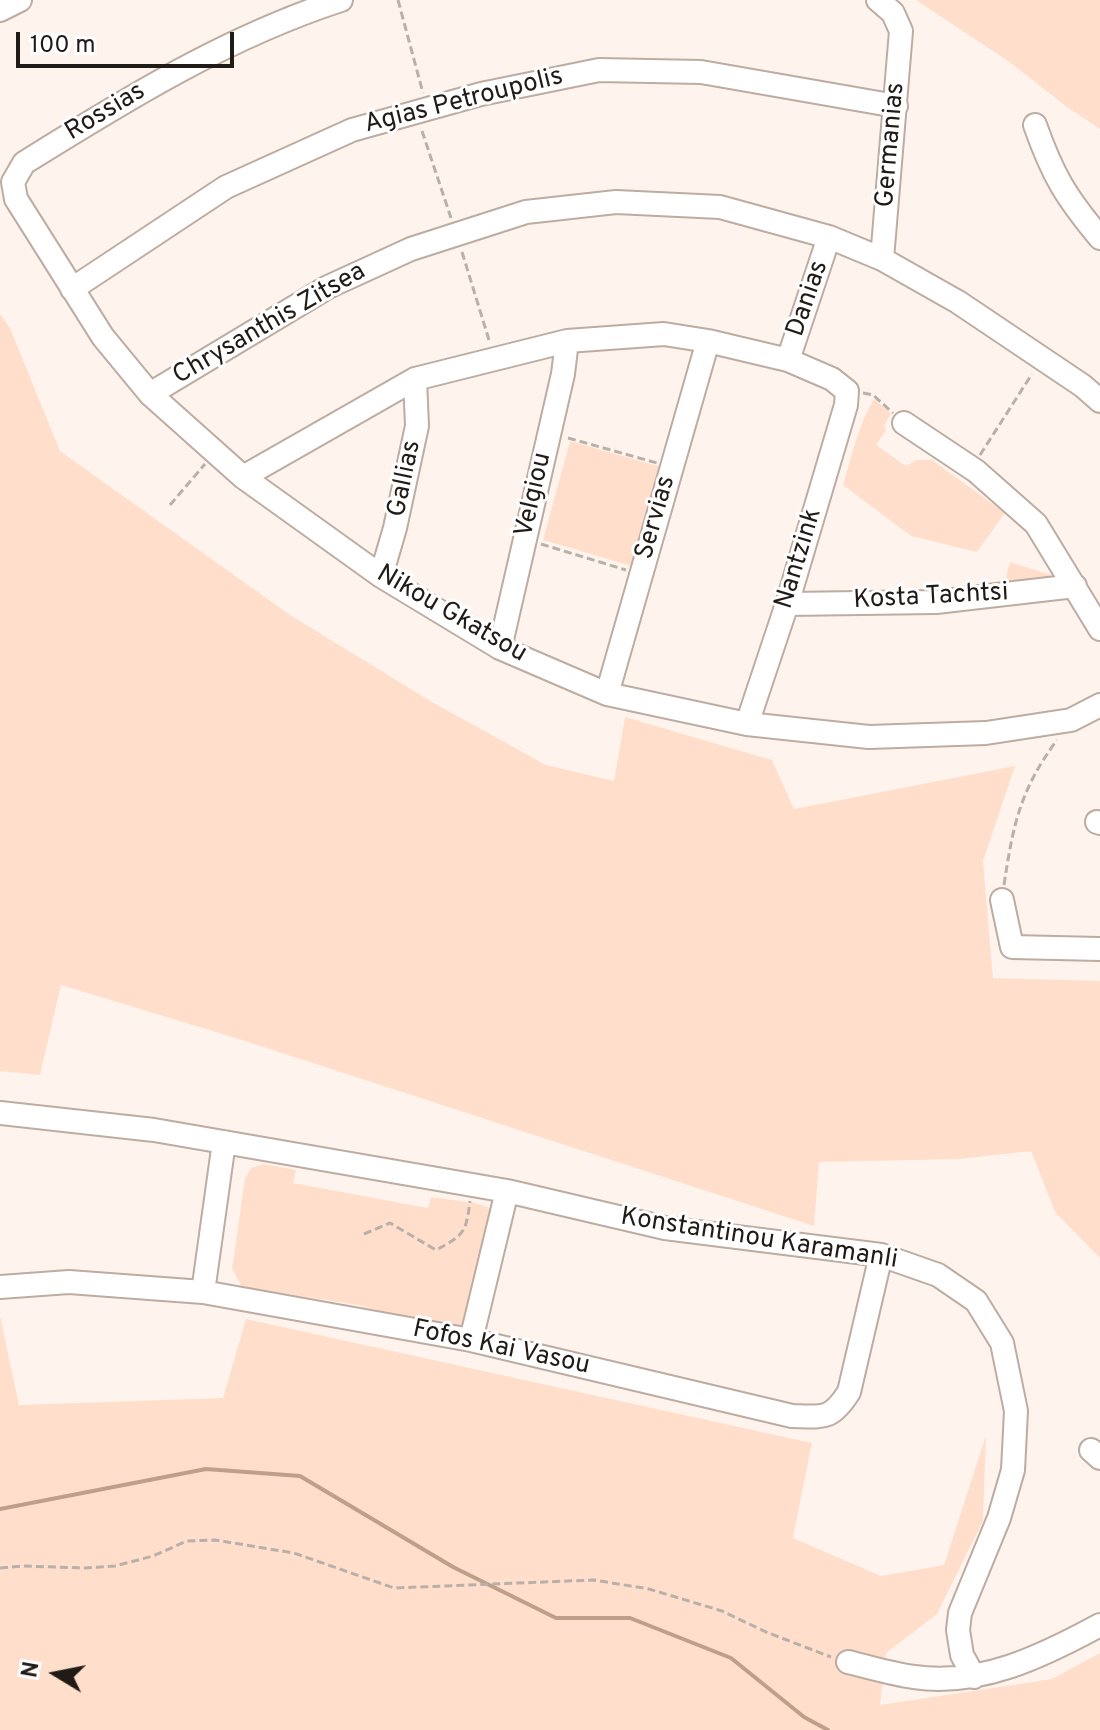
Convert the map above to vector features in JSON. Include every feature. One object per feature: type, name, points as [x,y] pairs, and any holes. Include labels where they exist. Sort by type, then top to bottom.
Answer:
[{"type":"street","points":[[0,10],[20,0]]},
{"type":"street","name":"Rossias","points":[[13,182],[24,163],[177,71],[303,6],[341,0]]},
{"type":"street","name":"Germanias","points":[[878,0],[893,13],[901,31],[882,259]]},
{"type":"street","name":"Agias Petroupolis","points":[[72,289],[226,187],[352,130],[481,94],[599,70],[701,72],[896,106]]},
{"type":"street","points":[[1035,125],[1051,169],[1063,191],[1100,238]]},
{"type":"street","name":"Nikou Gkatsou","points":[[13,182],[16,199],[103,337],[150,394],[243,477],[381,576],[500,648],[607,694],[747,724],[869,737],[986,733],[1071,720],[1100,705]]},
{"type":"street","name":"Chrysanthis Zitsea","points":[[150,394],[328,287],[411,249],[526,212],[616,202],[720,207],[829,237],[882,259],[958,302],[1100,401]]},
{"type":"street","name":"Danias","points":[[788,360],[829,237]]},
{"type":"street","points":[[243,477],[415,379],[567,341],[664,334],[708,341],[788,360],[832,379],[847,391]]},
{"type":"street","name":"Velgiou","points":[[500,648],[563,374],[567,341]]},
{"type":"street","name":"Servias","points":[[607,694],[708,341]]},
{"type":"street","name":"Gallias","points":[[381,576],[395,528],[417,426],[415,379]]},
{"type":"street","name":"Nantzink","points":[[747,724],[787,604],[846,405],[847,391]]},
{"type":"street","points":[[904,423],[971,468],[1036,524],[1100,629]]},
{"type":"street","name":"Kosta Tachtsi","points":[[787,604],[936,602],[1075,586]]},
{"type":"street","points":[[1002,900],[1012,947],[1100,949]]},
{"type":"street","name":"Konstantinou Karamanli","points":[[0,1113],[154,1130],[507,1191],[665,1228],[881,1255],[938,1275],[976,1301],[1002,1343],[1016,1411],[1013,1470],[999,1518],[960,1613],[958,1630],[962,1655],[974,1677]]},
{"type":"street","points":[[203,1292],[224,1142]]},
{"type":"street","points":[[471,1340],[507,1191]]},
{"type":"street","name":"Fofos Kai Vasou","points":[[0,1287],[69,1282],[203,1292],[471,1340],[792,1416],[819,1417],[838,1410],[849,1392],[881,1255]]},
{"type":"street","points":[[848,1662],[916,1677],[974,1677],[1044,1655],[1100,1625]]},
{"type":"path","points":[[398,0],[427,109]]},
{"type":"path","points":[[971,468],[1042,359]]},
{"type":"path","points":[[847,391],[873,395],[904,423]]},
{"type":"path","points":[[550,432],[672,468]]},
{"type":"path","points":[[170,505],[215,452]]},
{"type":"path","points":[[525,539],[641,574]]},
{"type":"path","points":[[1002,900],[1013,824],[1036,769],[1071,720]]},
{"type":"path","points":[[364,1234],[390,1223],[436,1250],[461,1236],[467,1225],[471,1185]]},
{"type":"path","points":[[0,1568],[115,1566],[153,1556],[187,1541],[215,1540],[294,1553],[394,1588],[594,1580],[624,1583],[722,1611],[789,1642],[848,1662]]},
{"type":"shaded area","points":[[916,0],[1100,0],[1100,129],[1008,61]]},
{"type":"shaded area","points":[[0,314],[10,328],[60,451],[290,615],[432,702],[546,765],[614,781],[625,717],[772,760],[794,809],[1015,766],[983,861],[993,978],[1100,981],[1100,1258],[1055,1212],[1031,1151],[960,1159],[819,1162],[814,1226],[242,1040],[61,985],[40,1075],[0,1071]]},
{"type":"shaded area","points":[[874,399],[891,413],[884,426],[886,430],[876,445],[906,466],[916,460],[932,460],[1005,513],[977,552],[911,536],[843,485],[860,430]]},
{"type":"shaded area","points":[[570,441],[668,469],[638,568],[543,540]]},
{"type":"shaded area","points":[[1010,562],[1051,575],[1043,583],[1003,588]]},
{"type":"shaded area","points":[[264,1164],[296,1170],[293,1183],[428,1208],[431,1197],[491,1208],[497,1220],[470,1326],[452,1332],[358,1305],[242,1287],[232,1269],[245,1178],[251,1168]]},
{"type":"shaded area","points":[[0,1316],[19,1405],[223,1398],[246,1319],[812,1443],[793,1538],[881,1576],[944,1565],[986,1435],[983,1521],[937,1614],[886,1653],[880,1705],[1052,1679],[1100,1653],[1100,1730],[0,1730]]},
{"type":"waterway","points":[[0,1509],[206,1469],[300,1476],[453,1567],[556,1618],[630,1618],[731,1658],[804,1717],[828,1730]]}]
